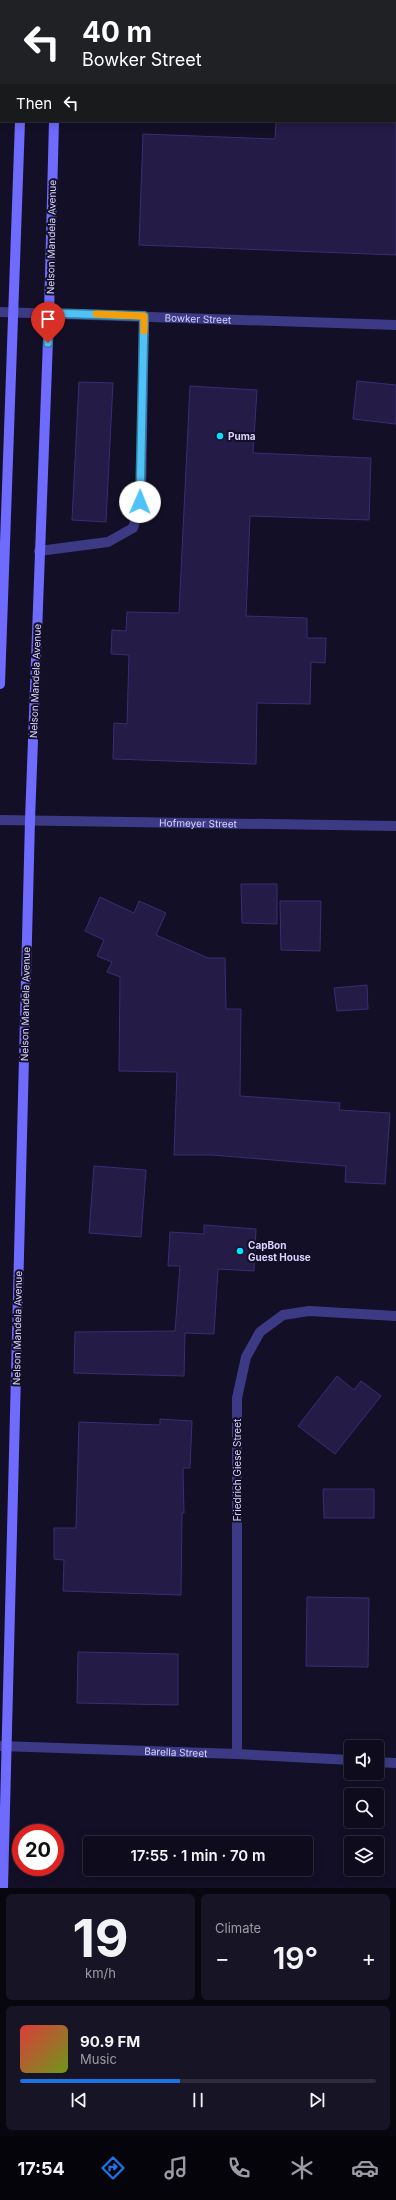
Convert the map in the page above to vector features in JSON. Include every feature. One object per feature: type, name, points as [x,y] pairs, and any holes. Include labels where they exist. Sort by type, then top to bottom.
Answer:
[{"type":"main road","points":[[0,684],[20,122]]},
{"type":"main road","name":"Nelson Mandela Avenue","points":[[3,1888],[3,1746],[30,820],[49,313],[54,122]]},
{"type":"street","name":"Bowker Street","points":[[0,312],[396,325]]},
{"type":"street","points":[[39,551],[108,542],[134,528],[140,502],[144,316]]},
{"type":"street","name":"Hofmeyer Street","points":[[0,820],[396,826]]},
{"type":"street","name":"Friedrich Giese Street","points":[[237,1754],[237,1398],[246,1357],[260,1332],[283,1315],[309,1311],[396,1316]]},
{"type":"street","name":"Barella Street","points":[[3,1746],[237,1754],[344,1760]]},
{"type":"street","points":[[384,1762],[396,1763]]},
{"type":"building","points":[[276,122],[396,122],[396,255],[139,245],[143,134],[275,139]]},
{"type":"building","points":[[357,381],[396,385],[396,424],[353,419]]},
{"type":"building","points":[[79,382],[113,383],[106,522],[72,520]]},
{"type":"building","points":[[190,386],[257,390],[253,453],[371,458],[369,520],[250,516],[246,616],[307,618],[307,638],[326,638],[325,663],[311,662],[310,704],[257,703],[256,764],[113,759],[114,723],[127,724],[129,655],[111,654],[112,630],[126,631],[127,612],[179,613]]},
{"type":"building","points":[[241,884],[277,884],[277,924],[242,923]]},
{"type":"building","points":[[100,897],[134,913],[139,901],[166,913],[156,935],[208,958],[225,958],[226,1009],[241,1009],[240,1096],[340,1103],[339,1110],[390,1113],[385,1184],[345,1182],[346,1166],[212,1155],[174,1155],[177,1072],[119,1071],[120,977],[107,972],[112,962],[97,956],[104,940],[85,931]]},
{"type":"building","points":[[280,901],[321,901],[320,951],[281,950]]},
{"type":"building","points":[[367,985],[368,1009],[337,1011],[334,988]]},
{"type":"building","points":[[94,1166],[146,1170],[141,1237],[89,1233]]},
{"type":"building","points":[[204,1225],[256,1229],[254,1271],[218,1269],[214,1334],[185,1333],[184,1376],[74,1373],[75,1332],[175,1331],[180,1266],[168,1266],[170,1232],[204,1234]]},
{"type":"building","points":[[337,1376],[354,1390],[361,1381],[381,1396],[335,1454],[298,1426]]},
{"type":"building","points":[[160,1419],[192,1421],[190,1468],[183,1468],[184,1513],[182,1513],[181,1595],[63,1591],[64,1560],[54,1559],[54,1528],[76,1528],[79,1422],[160,1425]]},
{"type":"building","points":[[323,1489],[374,1489],[374,1518],[324,1518]]},
{"type":"building","points":[[307,1597],[369,1598],[368,1667],[306,1666]]},
{"type":"building","points":[[78,1652],[178,1654],[178,1705],[77,1703]]},
{"type":"slow traffic","points":[[96,314],[144,316],[144,331]]},
{"type":"place","name":"Puma","points":[[220,436]]},
{"type":"place","name":"CapBon Guest House","points":[[240,1251]]},
{"type":"route","points":[[48,343],[49,313],[144,316],[140,502]]}]
